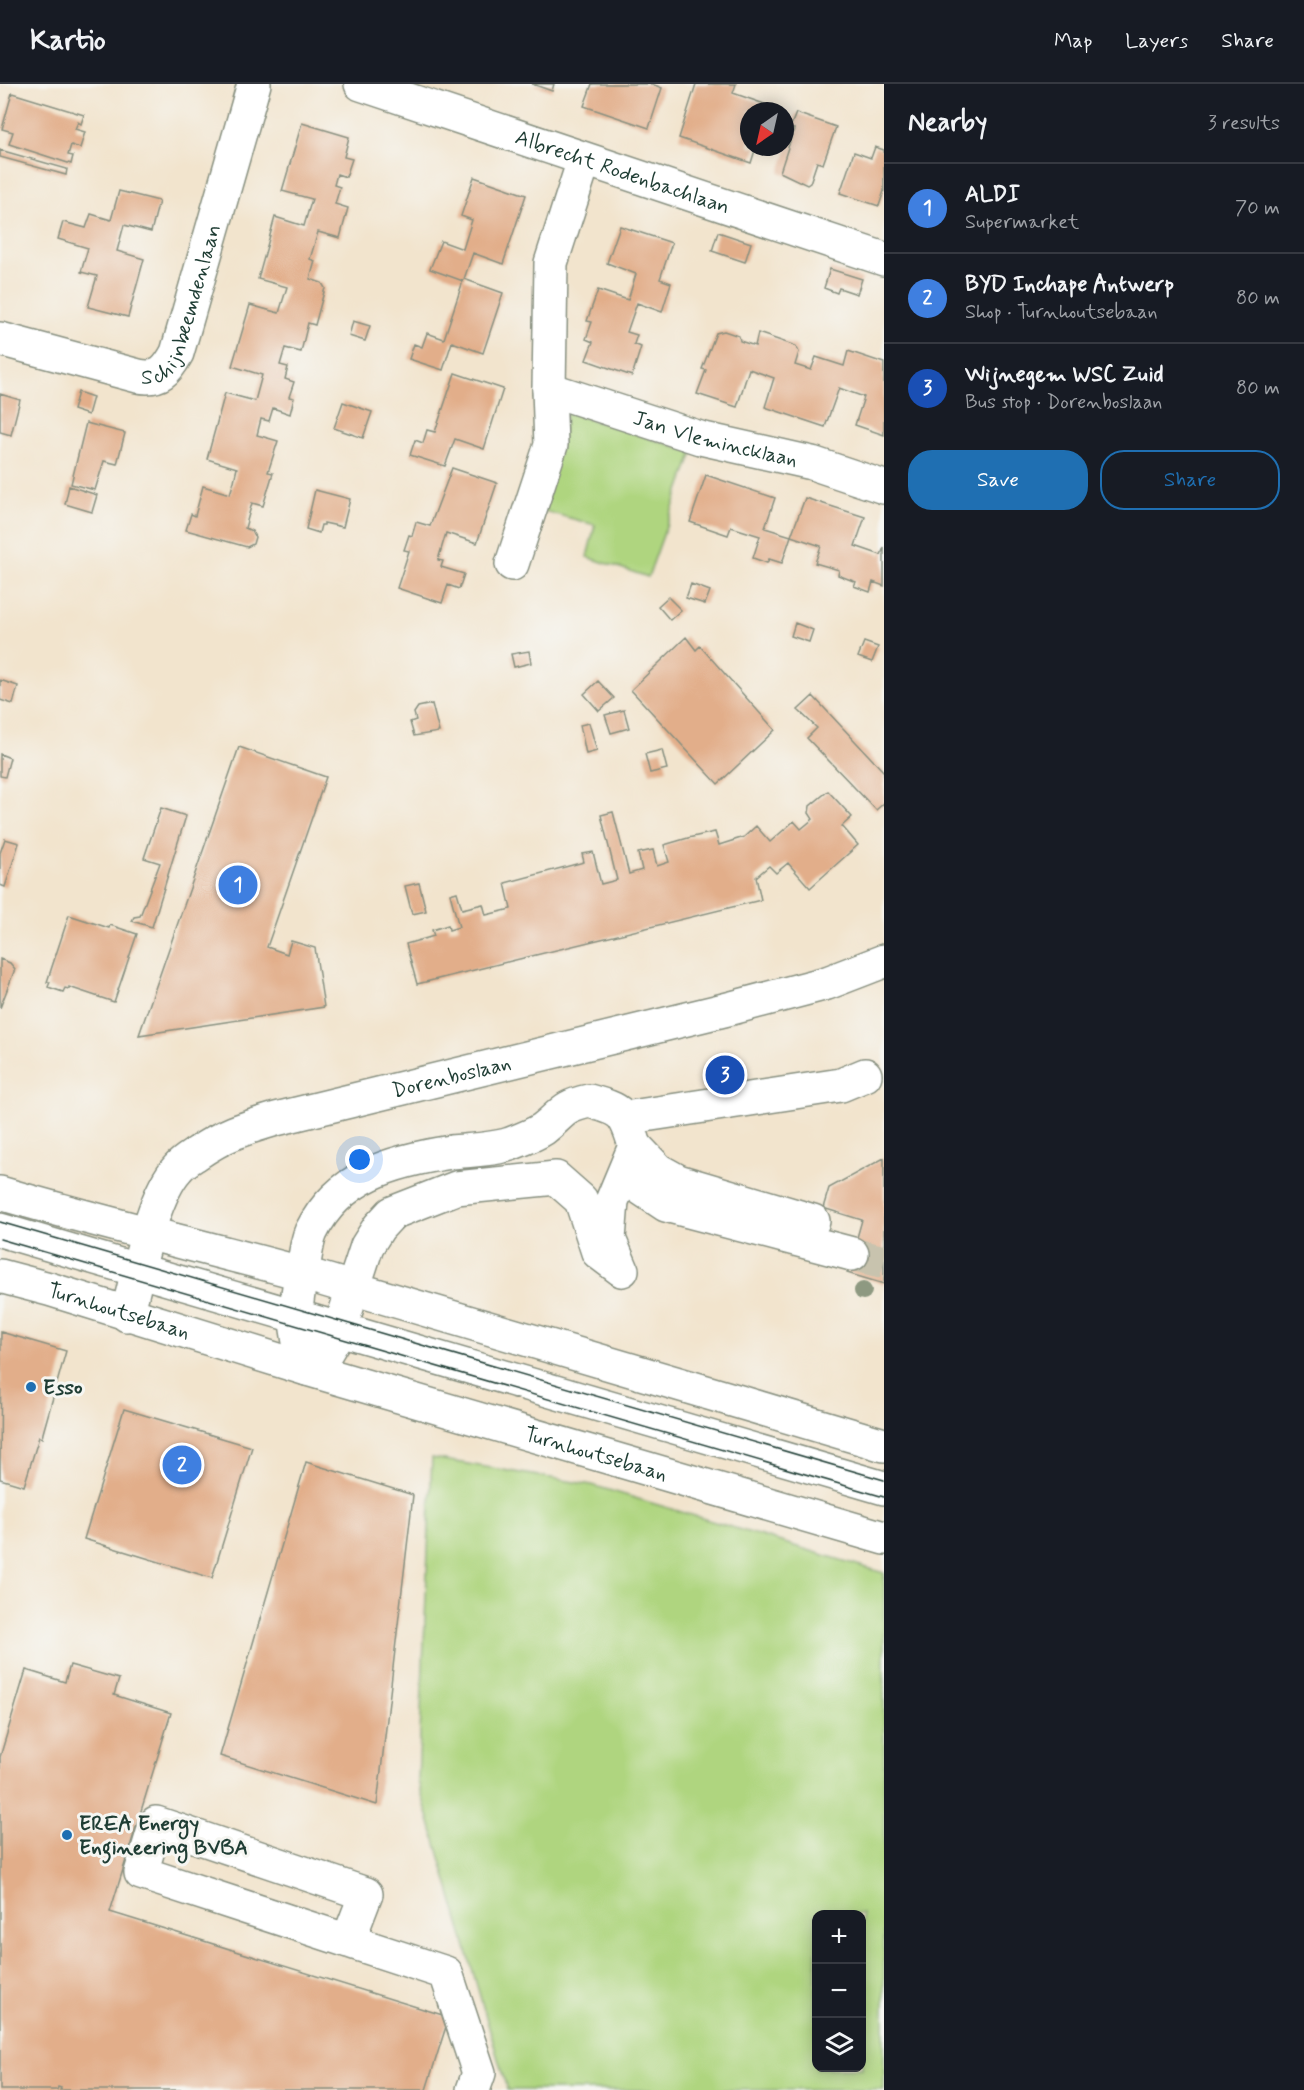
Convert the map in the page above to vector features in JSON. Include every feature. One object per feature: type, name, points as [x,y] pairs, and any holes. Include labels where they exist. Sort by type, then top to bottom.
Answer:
[{"type":"street","name":"Schijnbeemdenlaan","points":[[0,339],[149,378],[158,376],[169,366],[177,353],[254,84]]},
{"type":"street","name":"Albrecht Rodenbachlaan","points":[[361,84],[884,259]]},
{"type":"street","points":[[512,564],[551,445],[549,389],[551,263],[584,160]]},
{"type":"street","name":"Jan Vlemincklaan","points":[[549,389],[700,438],[812,463],[884,487]]},
{"type":"street","name":"Dorenboslaan","points":[[127,1315],[158,1200],[180,1165],[219,1138],[242,1129],[827,983],[884,961]]},
{"type":"street","points":[[629,1144],[841,1085],[865,1075]]},
{"type":"street","points":[[629,1144],[612,1201],[609,1239],[622,1270],[598,1252],[581,1200],[556,1178],[456,1188],[392,1213],[379,1227],[367,1246],[339,1329],[325,1354],[308,1370],[298,1344],[296,1317],[301,1274],[311,1232],[333,1200],[357,1180],[382,1167],[449,1153],[509,1144],[543,1129],[572,1105],[589,1101],[614,1108],[629,1144],[642,1189],[666,1205],[855,1244]]},
{"type":"street","points":[[0,1193],[352,1288],[884,1445]]},
{"type":"street","name":"Turnhoutsebaan","points":[[0,1230],[884,1488]]},
{"type":"street","name":"Turnhoutsebaan","points":[[0,1276],[49,1289],[308,1370],[884,1538]]},
{"type":"street","points":[[348,1941],[366,1894],[156,1823],[141,1873],[348,1941],[446,1973],[479,2073],[473,2090]]},
{"type":"green space","points":[[567,412],[693,452],[648,577],[587,557],[595,525],[544,511]]},
{"type":"green space","points":[[432,1458],[592,1485],[884,1573],[884,2090],[507,2090],[418,1781]]},
{"type":"building","points":[[532,84],[554,84],[552,91]]},
{"type":"building","points":[[592,84],[652,84],[662,88],[649,128],[584,106]]},
{"type":"building","points":[[696,84],[736,84],[733,93],[759,102],[740,102],[740,156],[753,156],[751,163],[679,138]]},
{"type":"building","points":[[12,93],[84,115],[81,124],[78,122],[75,129],[85,132],[80,148],[71,145],[68,155],[73,156],[71,164],[9,144],[13,132],[2,129]]},
{"type":"building","points":[[796,113],[836,127],[823,164],[817,162],[810,183],[807,185],[780,172],[785,156],[794,156]]},
{"type":"building","points":[[302,123],[349,137],[344,157],[352,159],[346,177],[337,174],[334,185],[340,187],[335,204],[348,208],[340,238],[318,232],[310,259],[315,261],[310,279],[322,283],[325,288],[315,325],[308,323],[301,352],[285,348],[280,365],[288,367],[285,379],[294,382],[289,397],[294,398],[290,414],[273,408],[269,421],[261,419],[257,435],[278,441],[268,472],[273,473],[263,506],[252,503],[245,528],[252,531],[255,537],[253,544],[247,547],[186,530],[191,514],[195,516],[203,486],[230,494],[234,481],[237,468],[207,459],[225,393],[255,401],[262,375],[232,366],[250,305],[279,313],[287,287],[258,279],[275,217],[304,226],[312,199],[282,191]]},
{"type":"building","points":[[875,147],[884,150],[884,191],[879,206],[840,193],[854,152],[871,158]]},
{"type":"building","points":[[0,150],[67,169],[66,175],[0,157]]},
{"type":"building","points":[[474,177],[526,195],[503,264],[473,253],[464,279],[503,293],[483,353],[452,342],[443,370],[409,359],[414,344],[422,347],[427,333],[444,339],[463,281],[430,269],[441,241],[463,249],[472,220],[461,216]]},
{"type":"building","points":[[119,191],[159,201],[151,232],[124,225],[117,251],[144,259],[128,317],[88,307],[97,276],[81,272],[88,248],[58,239],[63,222],[86,228],[91,214],[111,220]]},
{"type":"building","points":[[620,226],[672,243],[660,279],[671,283],[662,312],[637,303],[627,332],[637,335],[634,344],[641,347],[632,376],[586,360],[593,342],[586,339],[592,322],[587,321],[598,290],[628,300],[636,274],[607,263]]},
{"type":"building","points":[[718,232],[751,243],[745,262],[712,251]]},
{"type":"building","points":[[830,269],[862,279],[857,294],[839,288],[837,293],[824,288]]},
{"type":"building","points":[[353,321],[370,326],[365,341],[349,336]]},
{"type":"building","points":[[724,331],[739,336],[740,341],[755,346],[758,333],[796,346],[799,352],[795,365],[811,370],[816,357],[844,366],[848,351],[884,363],[884,435],[855,425],[864,397],[839,388],[825,427],[765,407],[774,378],[749,369],[737,407],[697,394],[706,370],[702,369],[716,333]]},
{"type":"building","points":[[455,373],[503,389],[484,449],[455,439],[445,466],[410,455],[415,440],[423,443],[427,430],[435,432]]},
{"type":"building","points":[[78,392],[93,397],[88,415],[73,410]]},
{"type":"building","points":[[0,394],[20,400],[11,435],[0,432]]},
{"type":"building","points":[[343,402],[372,412],[363,438],[334,428]]},
{"type":"building","points":[[86,423],[125,433],[117,464],[104,461],[95,490],[71,484]]},
{"type":"building","points":[[452,468],[497,483],[477,543],[446,533],[438,560],[443,561],[441,567],[464,574],[459,589],[448,585],[442,603],[397,588],[409,551],[404,550],[409,535],[412,536],[416,522],[430,526]]},
{"type":"building","points":[[706,475],[775,498],[765,528],[791,536],[782,563],[769,559],[767,563],[753,558],[760,536],[731,527],[728,535],[690,522]]},
{"type":"building","points":[[69,486],[97,495],[92,512],[65,504]]},
{"type":"building","points":[[315,490],[350,499],[343,527],[324,523],[319,533],[306,529]]},
{"type":"building","points":[[805,498],[865,517],[855,546],[881,555],[884,547],[884,586],[873,582],[870,592],[854,586],[856,582],[838,575],[839,570],[815,563],[821,546],[791,536]]},
{"type":"building","points":[[691,584],[710,591],[705,604],[686,598]]},
{"type":"building","points":[[668,597],[681,610],[670,620],[658,606]]},
{"type":"building","points":[[795,623],[813,630],[809,642],[791,636]]},
{"type":"building","points":[[686,637],[696,650],[700,646],[775,730],[718,784],[631,690]]},
{"type":"building","points":[[864,642],[878,647],[872,662],[858,657]]},
{"type":"building","points":[[529,651],[531,663],[514,667],[511,654]]},
{"type":"building","points":[[0,680],[18,686],[13,704],[0,700]]},
{"type":"building","points":[[598,681],[614,698],[599,711],[584,694]]},
{"type":"building","points":[[813,696],[884,772],[884,803],[876,810],[807,738],[817,728],[798,710]]},
{"type":"building","points":[[432,704],[439,732],[414,736],[410,722],[416,720],[414,713],[418,707]]},
{"type":"building","points":[[624,710],[629,728],[611,733],[605,715]]},
{"type":"building","points":[[589,723],[597,751],[586,754],[580,725]]},
{"type":"building","points":[[239,747],[326,777],[267,947],[287,954],[291,941],[315,948],[324,1007],[139,1035]]},
{"type":"building","points":[[662,750],[667,769],[650,773],[645,754]]},
{"type":"building","points":[[0,754],[10,758],[5,777],[0,776]]},
{"type":"building","points":[[828,791],[852,817],[842,826],[858,845],[810,888],[788,863],[776,873],[769,866],[756,877],[761,900],[417,984],[406,944],[434,936],[432,930],[448,925],[449,930],[459,927],[450,894],[457,892],[462,909],[483,904],[486,915],[511,909],[505,883],[584,862],[582,854],[593,852],[601,884],[617,880],[601,815],[613,812],[629,874],[642,870],[638,853],[653,850],[657,866],[669,862],[664,845],[688,838],[715,832],[719,845],[744,837],[756,826],[770,842],[794,821],[801,829],[813,819],[809,813],[810,806]]},
{"type":"building","points":[[161,808],[186,816],[152,927],[132,921],[134,917],[140,916],[160,863],[144,858]]},
{"type":"building","points":[[5,839],[19,843],[5,887],[0,885],[0,853]]},
{"type":"building","points":[[419,883],[426,911],[412,914],[405,886]]},
{"type":"building","points":[[69,915],[137,934],[114,1002],[69,987],[63,992],[48,987],[50,982],[47,982]]},
{"type":"building","points":[[0,959],[10,963],[15,969],[0,1008]]},
{"type":"building","points":[[884,1158],[884,1284],[847,1273],[862,1220],[823,1208],[829,1188]]},
{"type":"building","points":[[1,1332],[66,1351],[42,1438],[39,1437],[24,1486],[0,1479]]},
{"type":"building","points":[[124,1409],[252,1447],[212,1578],[84,1539]]},
{"type":"building","points":[[306,1462],[413,1495],[377,1805],[220,1756]]},
{"type":"building","name":"EREA Energy Engineering BVBA","points":[[70,1665],[119,1679],[114,1695],[171,1713],[110,1912],[449,2017],[426,2090],[60,2090],[61,2088],[58,2087],[57,2090],[0,2090],[0,1757],[26,1670],[65,1682]]},
{"type":"tunnel","points":[[852,1254],[884,1262]]},
{"type":"tram line","points":[[0,1222],[884,1480]]},
{"type":"tram line","points":[[0,1239],[884,1497]]},
{"type":"place","name":"ALDI","points":[[238,885]]},
{"type":"place","name":"Wijnegem WSC Zuid","points":[[725,1075]]},
{"type":"place","name":"Esso","points":[[31,1387]]},
{"type":"place","name":"BYD Inchape Antwerp","points":[[182,1465]]},
{"type":"place","name":"EREA Energy Engineering BVBA","points":[[67,1835]]}]
